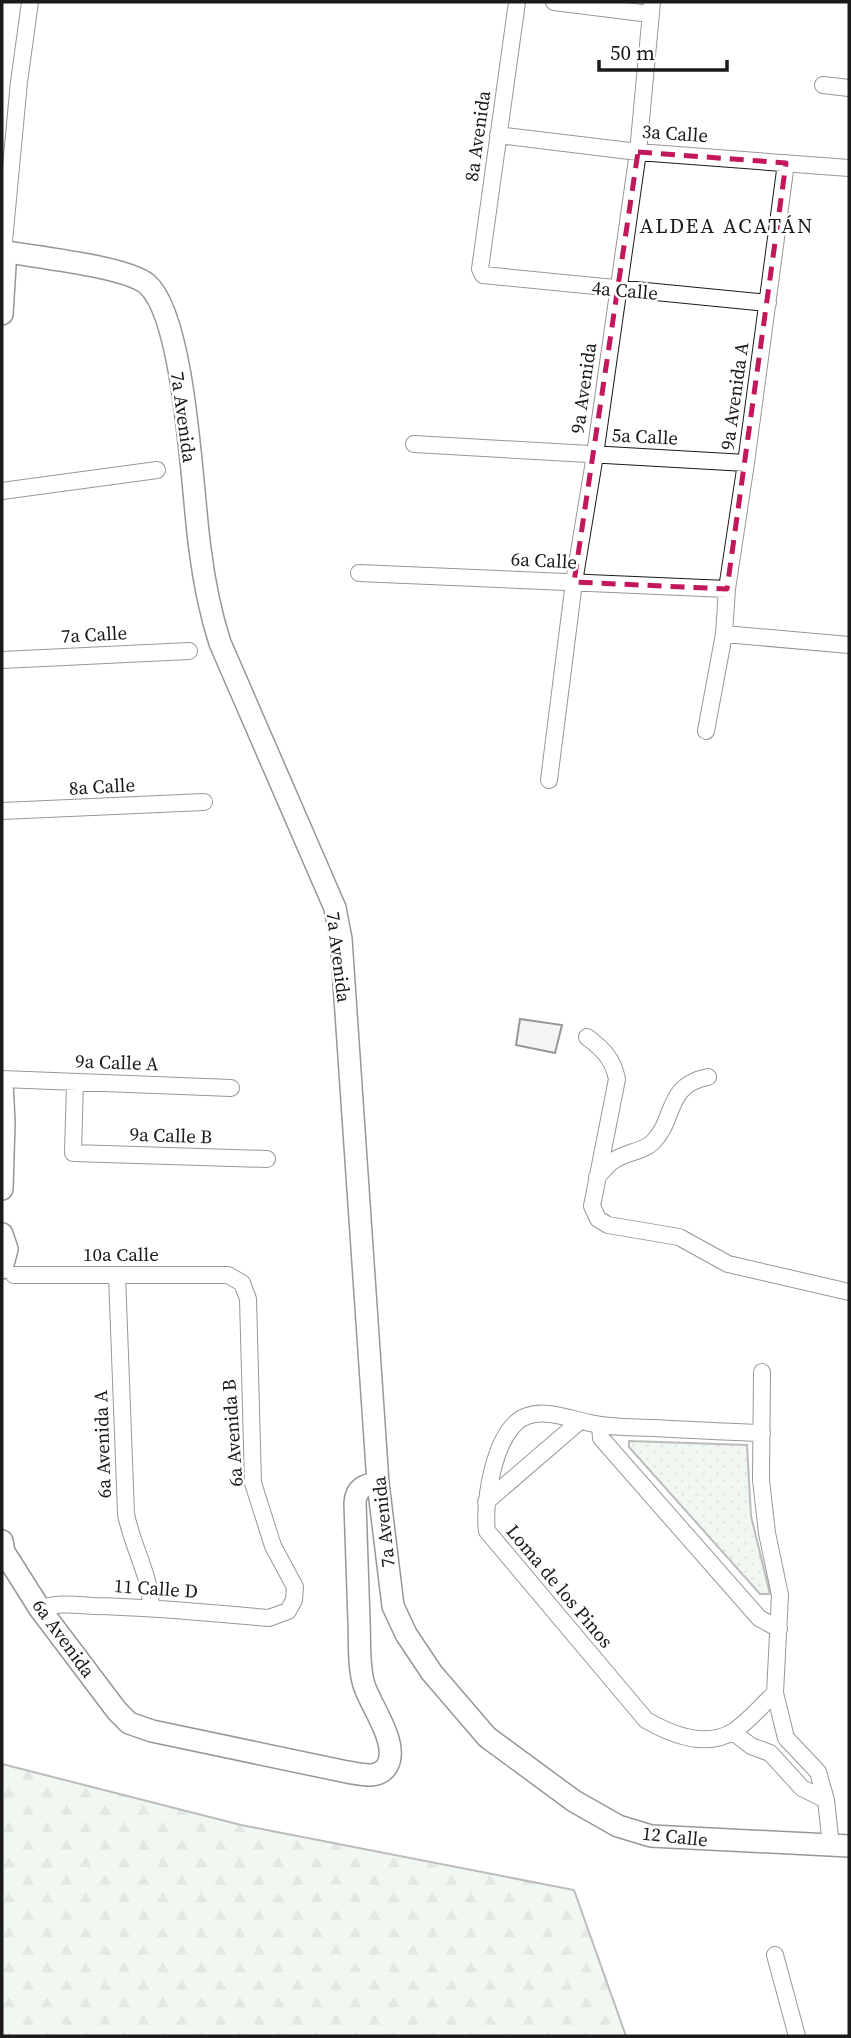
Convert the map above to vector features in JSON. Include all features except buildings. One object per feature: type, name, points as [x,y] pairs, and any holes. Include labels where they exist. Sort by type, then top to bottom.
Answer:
[{"type":"street","points":[[2,314],[5,266],[2,251],[30,2]]},
{"type":"street","name":"8a Avenida","points":[[483,275],[480,269],[517,2]]},
{"type":"street","points":[[554,2],[651,8]]},
{"type":"street","name":"9a Avenida","points":[[550,780],[574,582],[638,152],[651,8]]},
{"type":"street","points":[[2,80],[19,82]]},
{"type":"street","points":[[823,85],[849,88]]},
{"type":"street","name":"3a Calle","points":[[498,135],[638,152],[849,168]]},
{"type":"street","name":"9a Avenida A","points":[[724,634],[727,589],[786,163]]},
{"type":"street","name":"7a Avenida","points":[[2,251],[122,272],[146,284],[158,299],[164,316],[182,382],[200,548],[210,613],[220,643],[335,908],[341,939],[378,1483],[391,1592],[398,1619],[424,1663],[487,1737]]},
{"type":"street","name":"4a Calle","points":[[483,275],[768,303]]},
{"type":"street","name":"5a Calle","points":[[414,444],[746,463]]},
{"type":"street","points":[[2,491],[157,470]]},
{"type":"street","name":"6a Calle","points":[[359,573],[727,589]]},
{"type":"street","points":[[706,731],[724,634],[849,645]]},
{"type":"street","name":"7a Calle","points":[[2,660],[189,651]]},
{"type":"street","name":"8a Calle","points":[[2,811],[204,802]]},
{"type":"street","points":[[587,1037],[604,1049],[614,1065],[617,1079],[592,1206],[598,1219],[608,1225],[679,1237],[728,1264],[849,1292]]},
{"type":"street","points":[[597,1177],[614,1160],[648,1147],[663,1127],[670,1107],[684,1087],[708,1077]]},
{"type":"street","points":[[2,1081],[2,1189]]},
{"type":"street","name":"9a Calle A","points":[[2,1081],[231,1088]]},
{"type":"street","name":"9a Calle B","points":[[75,1082],[73,1153],[267,1159]]},
{"type":"street","points":[[2,1234],[7,1249],[8,1271]]},
{"type":"street","name":"10a Calle","points":[[8,1271],[228,1275]]},
{"type":"street","name":"6a Avenida A","points":[[117,1275],[126,1514],[130,1535],[150,1589],[151,1607]]},
{"type":"street","name":"6a Avenida B","points":[[228,1275],[242,1283],[248,1298],[253,1483],[274,1546],[295,1587],[294,1600],[288,1611],[270,1618]]},
{"type":"street","points":[[762,1372],[761,1480],[767,1533],[780,1595],[775,1693],[786,1738],[818,1772],[840,1846]]},
{"type":"street","name":"Loma de los Pinos","points":[[733,1732],[709,1739],[687,1739],[646,1720],[487,1531],[486,1502],[502,1441],[519,1419],[537,1413],[600,1426],[761,1433]]},
{"type":"street","points":[[486,1502],[580,1421]]},
{"type":"street","points":[[600,1426],[601,1438],[759,1618],[779,1629]]},
{"type":"street","name":"6a Avenida","points":[[3,1548],[40,1609],[117,1711],[136,1728],[370,1775],[382,1770],[388,1762],[389,1743],[362,1674],[355,1503],[356,1494],[361,1488],[378,1483]]},
{"type":"street","name":"11 Calle D","points":[[40,1609],[48,1605],[151,1607],[270,1618]]},
{"type":"street","points":[[775,1693],[733,1732],[751,1746],[770,1754],[802,1788],[826,1800]]},
{"type":"street","name":"12 Calle","points":[[487,1737],[584,1808],[629,1830],[651,1836],[840,1846]]},
{"type":"street","points":[[770,1754],[786,1738]]},
{"type":"street","points":[[775,1955],[797,2036]]},
{"type":"highlighted area","points":[[638,152],[786,163],[727,589],[574,582]]},
{"type":"green space","points":[[629,1441],[747,1445],[751,1516],[770,1594],[760,1594],[629,1447]]},
{"type":"green space","points":[[2,1764],[241,1825],[574,1890],[626,2036],[2,2036]]},
{"type":"district","name":"ALDEA ACATÁN","points":[[727,225]]}]
